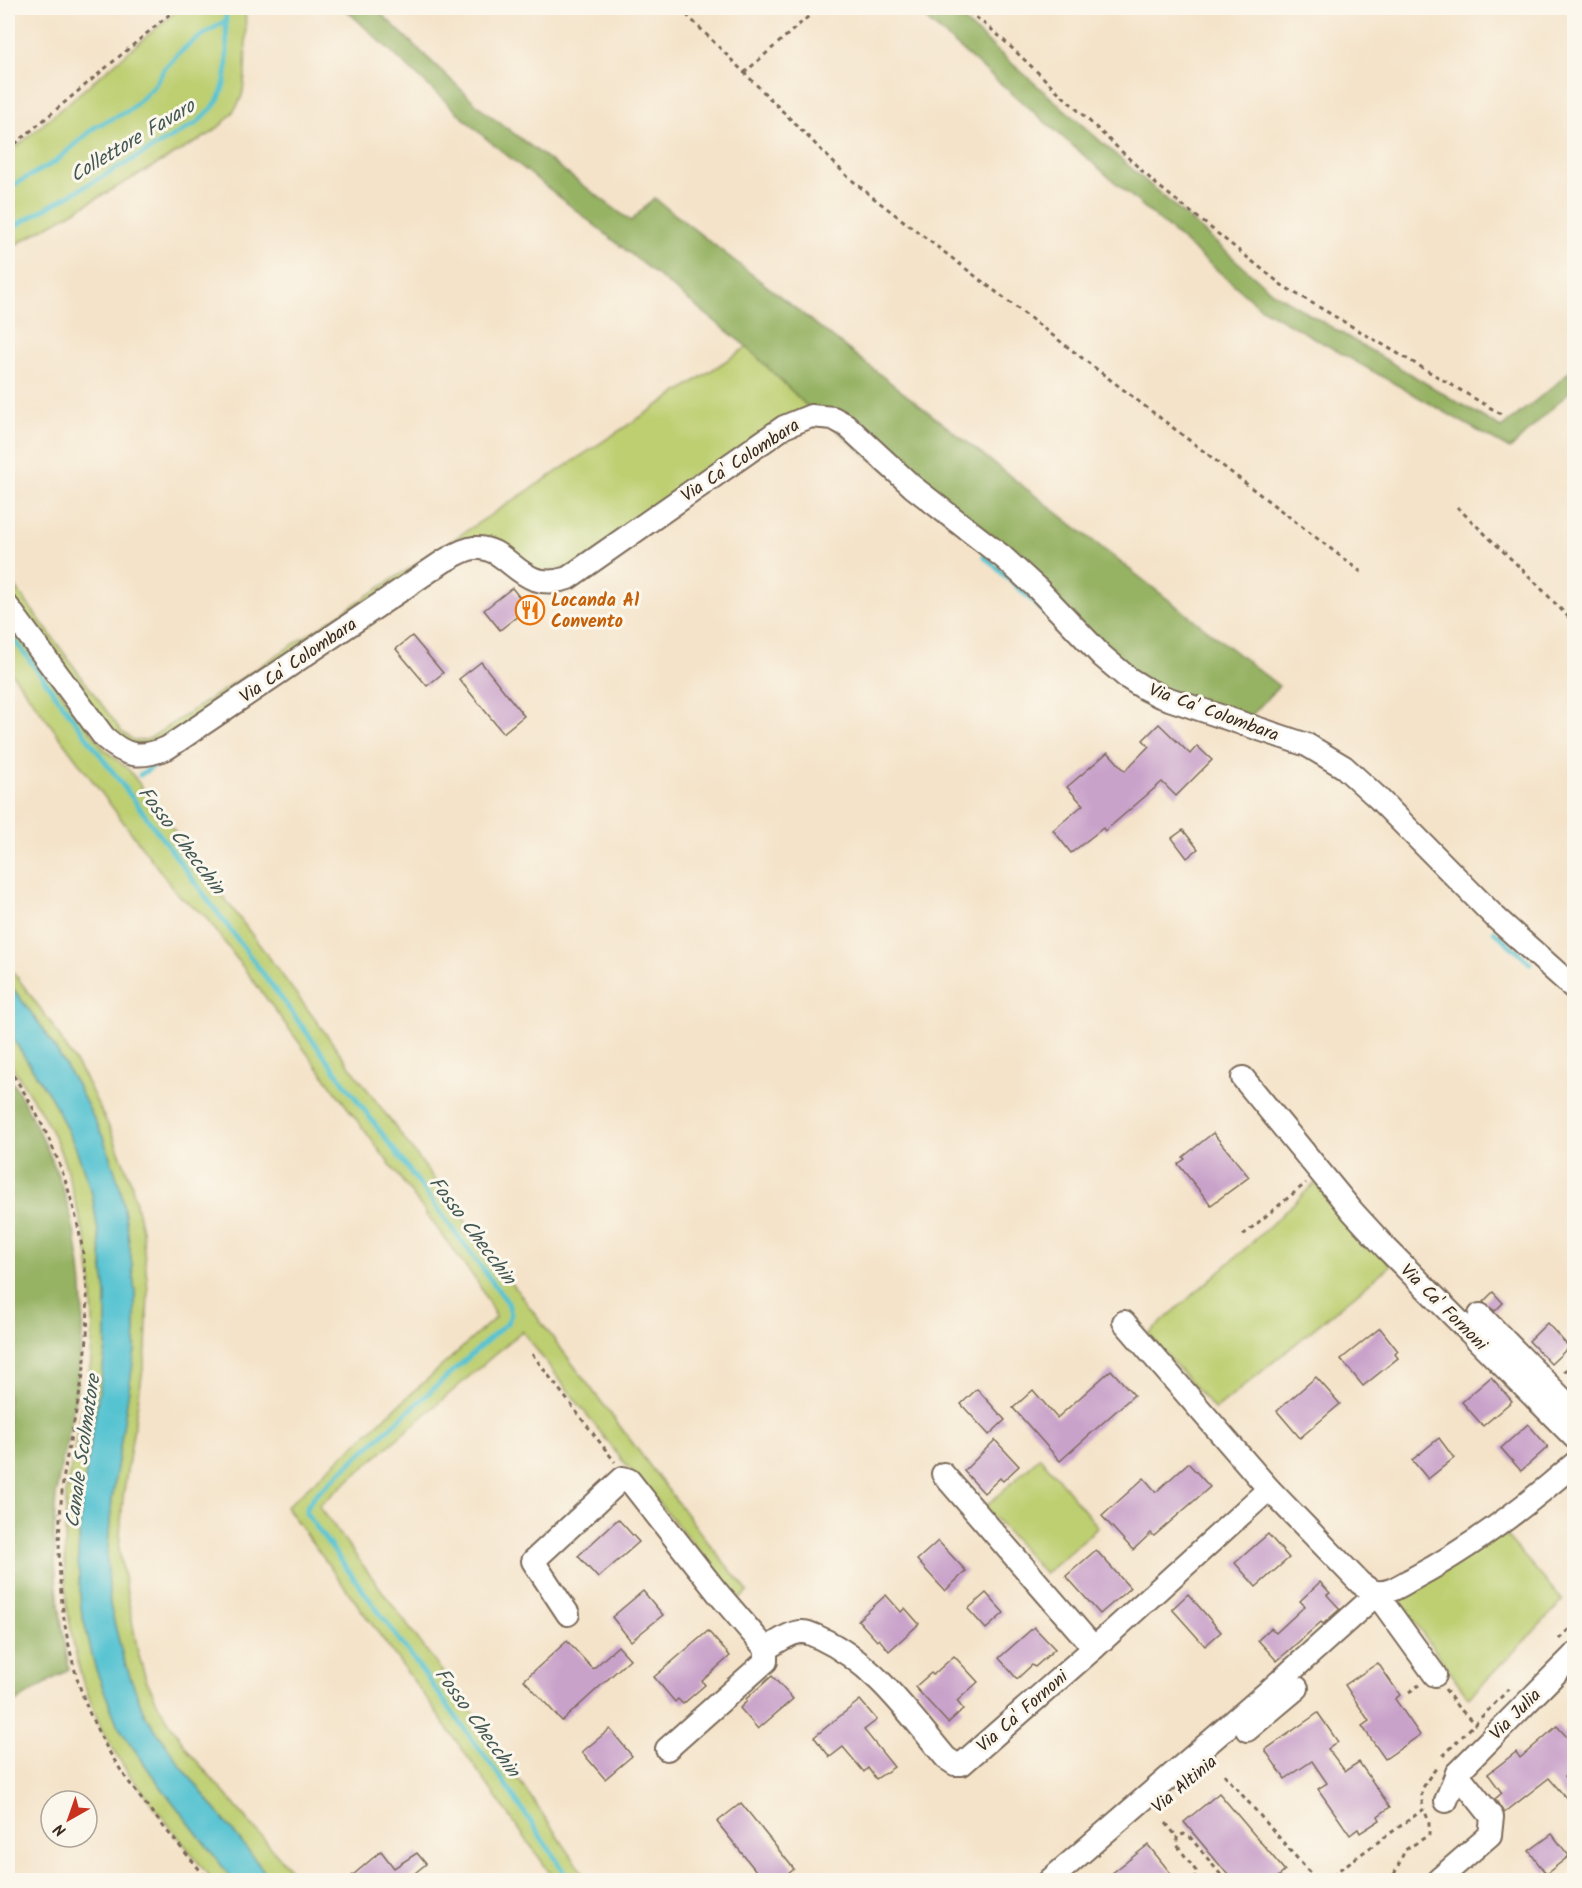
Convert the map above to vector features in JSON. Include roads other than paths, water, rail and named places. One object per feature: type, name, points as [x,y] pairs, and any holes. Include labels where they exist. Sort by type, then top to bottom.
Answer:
[{"type":"street","name":"Via Ca' Colombara","points":[[8,607],[104,737],[115,747],[128,753],[153,754],[167,748],[459,552],[474,548],[487,549],[528,578],[554,583],[568,578],[784,427],[811,416],[833,418],[846,424],[912,487],[1003,557],[1038,589],[1102,656],[1128,678],[1160,696],[1307,745],[1344,767],[1378,798],[1494,917],[1575,988]]},
{"type":"street","name":"Via Ca' Fornoni","points":[[1243,1078],[1318,1172],[1386,1248],[1575,1437]]},
{"type":"street","name":"Via Ca' Fornoni","points":[[1480,1315],[1575,1411]]},
{"type":"street","points":[[1124,1322],[1269,1489],[1360,1583],[1375,1592],[1435,1675]]},
{"type":"street","points":[[1375,1592],[1393,1590],[1453,1555],[1498,1525],[1575,1464]]},
{"type":"street","points":[[943,1474],[1094,1648]]},
{"type":"street","points":[[568,1614],[533,1561],[623,1478],[629,1480],[717,1592],[766,1649],[766,1661],[667,1749]]},
{"type":"street","name":"Via Ca' Fornoni","points":[[766,1649],[803,1631],[828,1642],[862,1665],[881,1682],[946,1758],[956,1764],[962,1764],[1269,1489]]},
{"type":"street","points":[[1050,1881],[1270,1690],[1370,1600],[1375,1592]]},
{"type":"street","name":"Via Julia","points":[[1446,1801],[1457,1773],[1575,1655]]},
{"type":"street","name":"Via Altinia","points":[[1070,1881],[1297,1688]]},
{"type":"street","points":[[1438,1881],[1490,1835],[1492,1817],[1457,1773]]},
{"type":"water","points":[[8,982],[44,1030],[77,1085],[103,1137],[120,1187],[128,1233],[135,1292],[135,1350],[112,1499],[107,1557],[110,1605],[123,1658],[144,1713],[178,1762],[271,1880],[233,1880],[155,1779],[118,1726],[95,1667],[81,1609],[78,1556],[82,1496],[106,1348],[106,1294],[99,1237],[92,1194],[76,1148],[52,1099],[8,1031]]},
{"type":"waterway","name":"Collettore Favaro","points":[[8,230],[197,123],[214,106],[220,95],[226,71],[226,8]]},
{"type":"waterway","points":[[8,188],[55,162],[95,127],[130,110],[155,85],[164,69],[177,55],[192,42],[225,21]]},
{"type":"waterway","points":[[984,556],[1056,623]]},
{"type":"waterway","name":"Fosso Checchin","points":[[8,631],[508,1303],[511,1314],[508,1322],[325,1486],[310,1501],[306,1513],[503,1781],[570,1880]]},
{"type":"waterway","points":[[140,775],[164,759]]},
{"type":"waterway","points":[[1494,931],[1530,963]]},
{"type":"place","name":"Locanda Al Convento","points":[[530,610]]},
{"type":"water label","name":"Canale Scolmatore","points":[[82,1451]]}]
